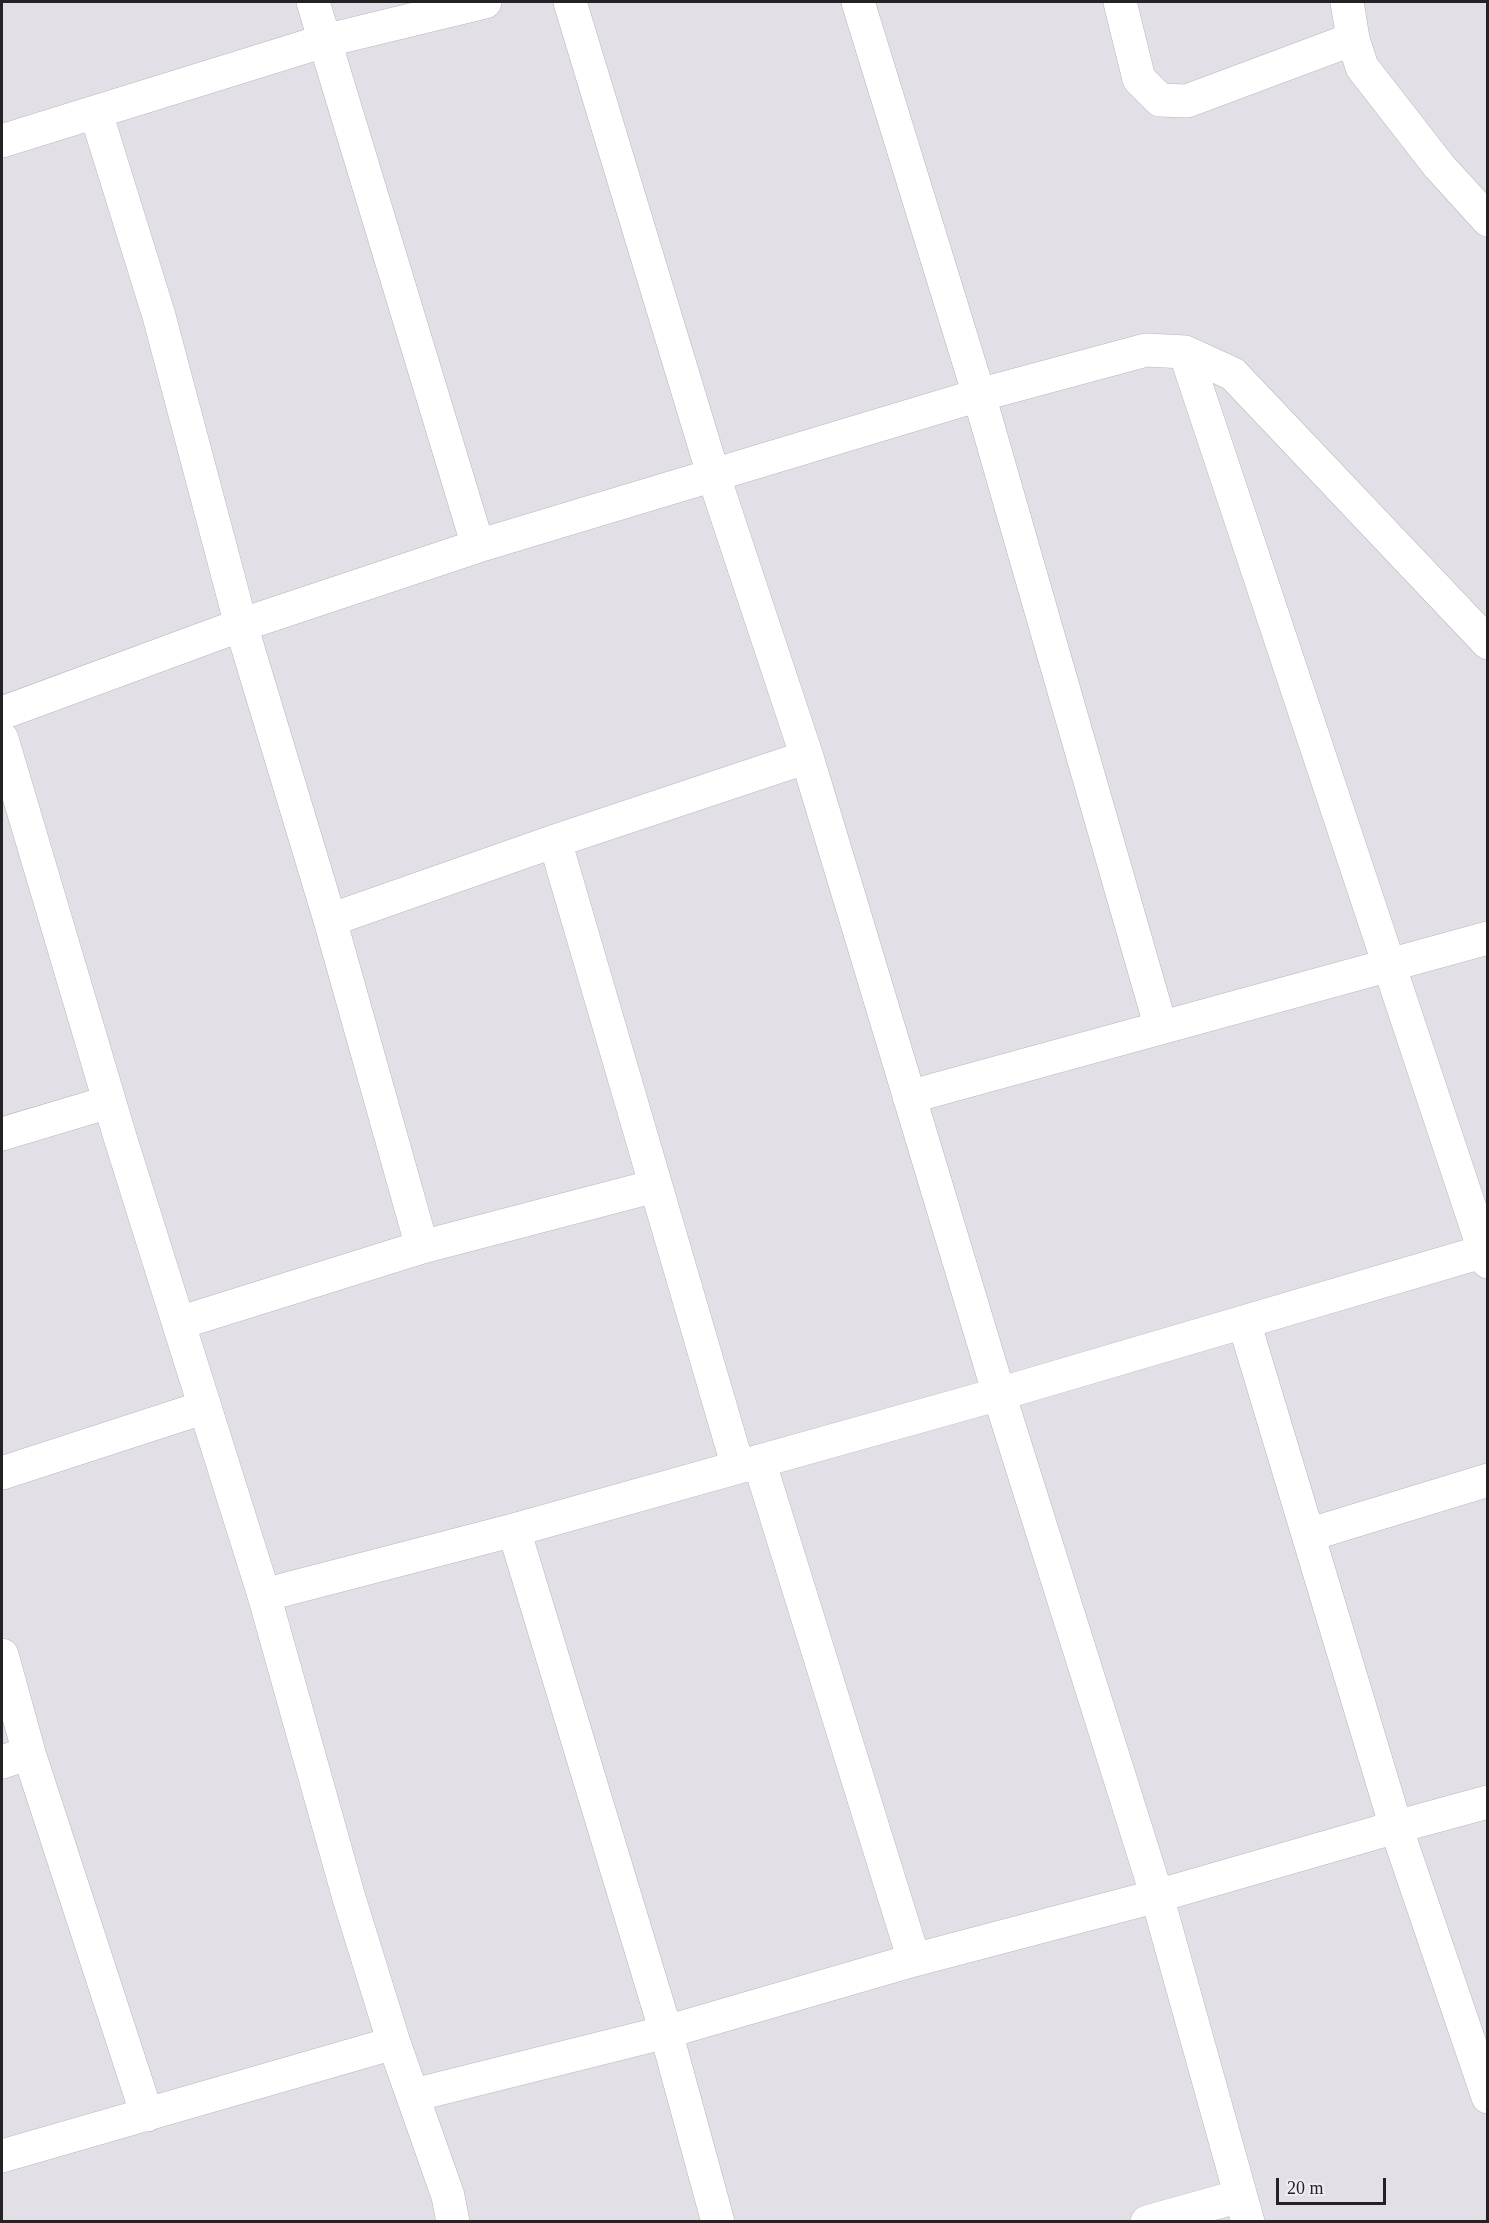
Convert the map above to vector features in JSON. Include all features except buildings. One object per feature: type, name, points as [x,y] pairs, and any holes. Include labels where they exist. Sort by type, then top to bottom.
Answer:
[{"type":"street","points":[[313,2],[478,546]]},
{"type":"street","points":[[2,141],[324,41],[485,2]]},
{"type":"street","points":[[570,2],[713,474],[807,757],[999,1394],[1157,1896],[1244,2209],[1147,2222]]},
{"type":"street","points":[[858,2],[980,395],[1161,1028]]},
{"type":"street","points":[[1120,2],[1139,79],[1160,100],[1187,101],[1353,39]]},
{"type":"street","points":[[1347,2],[1353,39],[1362,67],[1439,166],[1488,220]]},
{"type":"street","points":[[96,113],[159,316],[241,625],[330,920],[422,1247]]},
{"type":"street","points":[[2,713],[241,625],[478,546],[980,395],[1146,350],[1185,352],[1233,374],[1488,643]]},
{"type":"street","points":[[264,1595],[514,1530],[1486,1254],[1185,352]]},
{"type":"street","points":[[2,739],[109,1102],[264,1595],[394,2043],[448,2196],[453,2222]]},
{"type":"street","points":[[330,920],[555,841],[807,757]]},
{"type":"street","points":[[555,841],[655,1186],[914,1960]]},
{"type":"street","points":[[909,1097],[1488,938]]},
{"type":"street","points":[[2,1134],[109,1102]]},
{"type":"street","points":[[179,1323],[422,1247],[655,1186]]},
{"type":"street","points":[[1244,1322],[1396,1827],[1488,2097]]},
{"type":"street","points":[[2,1473],[205,1407]]},
{"type":"street","points":[[1308,1535],[1488,1480]]},
{"type":"street","points":[[514,1530],[666,2032],[718,2222]]},
{"type":"street","points":[[2,1655],[15,1757],[147,2115]]},
{"type":"street","points":[[414,2095],[666,2032],[914,1960],[1157,1896],[1488,1802]]},
{"type":"street","points":[[2,2156],[394,2043]]}]
